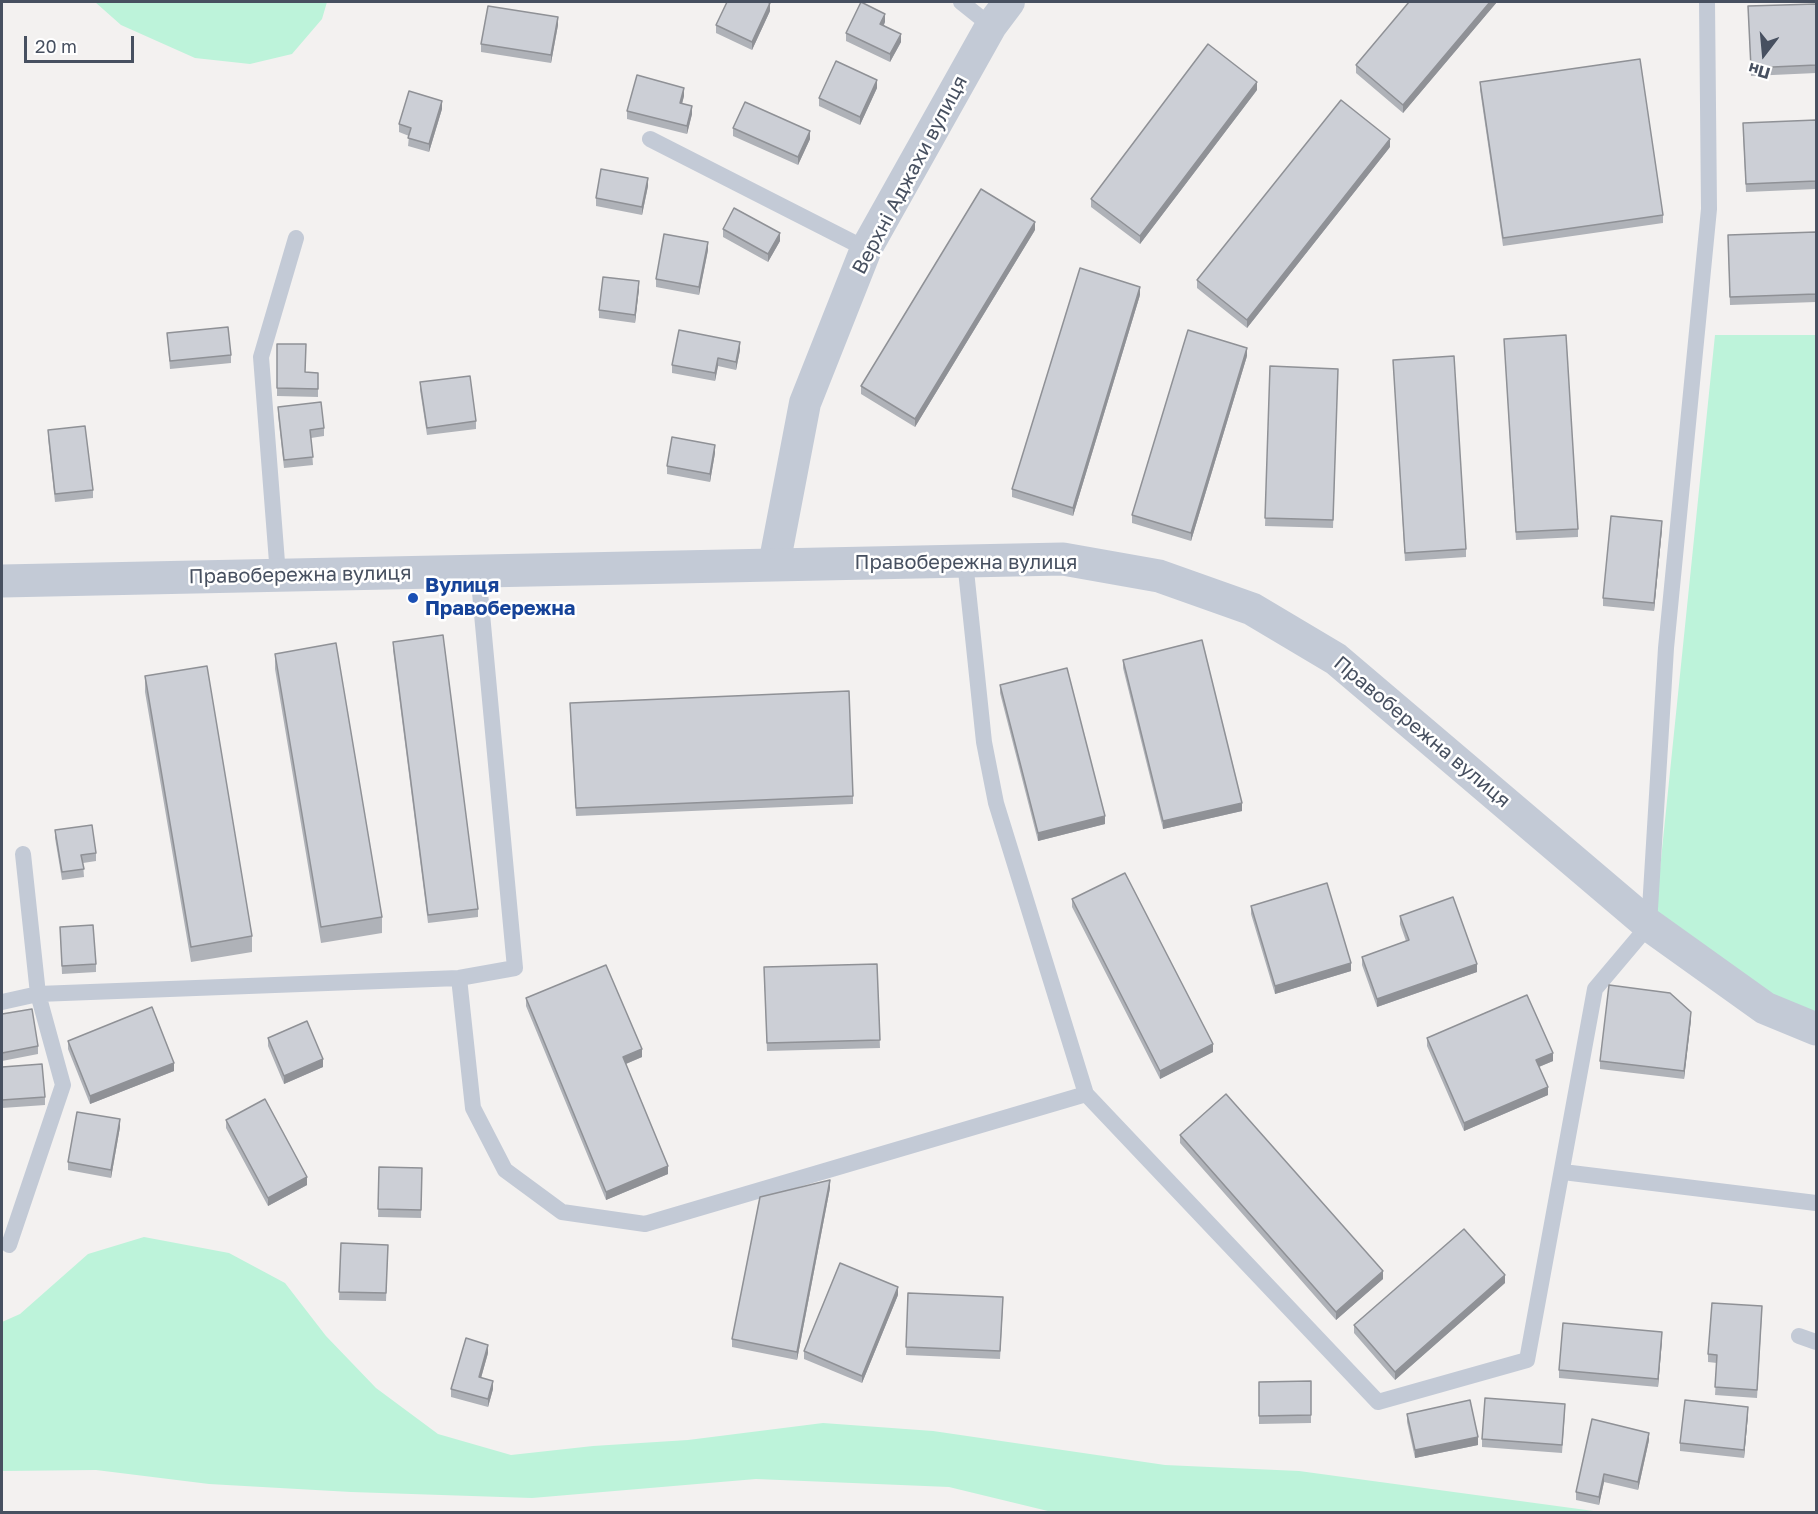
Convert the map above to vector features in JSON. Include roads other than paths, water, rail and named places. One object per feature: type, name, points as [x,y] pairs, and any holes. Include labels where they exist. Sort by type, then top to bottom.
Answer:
[{"type":"street","name":"Верхні Аджахи вулиця","points":[[774,565],[805,403],[866,249],[1000,14]]},
{"type":"street","name":"Правобережна вулиця","points":[[2,581],[1063,559],[1160,576],[1252,609],[1336,659],[1649,925],[1765,1008],[1816,1029]]},
{"type":"lane","points":[[961,2],[1000,14]]},
{"type":"lane","points":[[965,561],[984,742],[996,803],[1086,1094],[1378,1402],[1527,1360],[1595,989],[1649,925],[1666,648],[1709,209],[1707,2]]},
{"type":"lane","points":[[650,139],[866,249]]},
{"type":"lane","points":[[278,575],[261,357],[296,238]]},
{"type":"lane","points":[[2,1002],[38,994],[459,978],[515,968],[478,571]]},
{"type":"lane","points":[[9,1245],[63,1085],[38,994],[23,854]]},
{"type":"lane","points":[[459,978],[473,1108],[505,1170],[562,1212],[645,1224],[1086,1094]]},
{"type":"lane","points":[[1563,1172],[1816,1203]]},
{"type":"lane","points":[[1799,1336],[1816,1342]]},
{"type":"place","name":"Вулиця Правобережна","points":[[413,598]]}]
